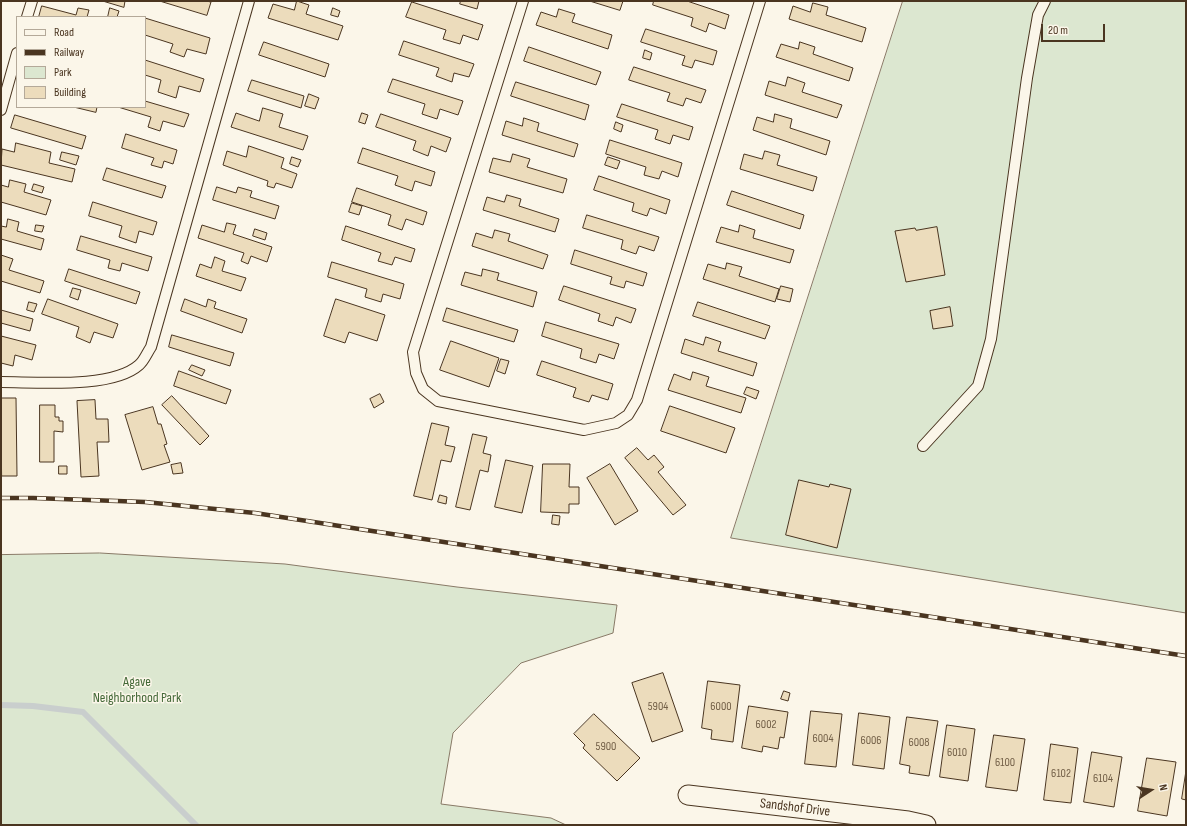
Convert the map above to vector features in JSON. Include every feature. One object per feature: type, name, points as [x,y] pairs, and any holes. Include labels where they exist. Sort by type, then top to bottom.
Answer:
[{"type":"street","name":"Sandshof Drive","points":[[688,795],[908,821],[926,825]]},
{"type":"lane","points":[[27,16],[32,1]]},
{"type":"lane","points":[[1,382],[72,383],[102,381],[122,375],[140,365],[150,347],[249,1]]},
{"type":"lane","points":[[523,1],[413,352],[416,373],[423,389],[438,401],[584,430],[616,423],[628,415],[637,400],[760,1]]},
{"type":"lane","points":[[923,446],[978,386],[991,339],[1026,78],[1038,15],[1045,1]]},
{"type":"lane","points":[[1,110],[16,57]]},
{"type":"green space","points":[[903,1],[1186,1],[1186,613],[731,538]]},
{"type":"green space","name":"Agave Neighborhood Park","points":[[100,553],[285,564],[457,587],[617,605],[613,633],[521,663],[453,733],[441,804],[551,818],[566,825],[1,825],[1,555]]},
{"type":"building","points":[[103,1],[125,1],[124,7]]},
{"type":"building","points":[[160,1],[206,1],[211,2],[207,15]]},
{"type":"building","points":[[297,1],[309,5],[306,14],[343,26],[338,40],[268,18],[273,4],[294,10]]},
{"type":"building","points":[[461,1],[479,1],[477,9],[460,4]]},
{"type":"building","points":[[590,1],[623,1],[620,10]]},
{"type":"building","points":[[654,1],[687,1],[729,15],[725,29],[709,23],[706,32],[691,26],[693,18],[653,5]]},
{"type":"building","points":[[412,2],[483,25],[478,40],[463,35],[460,44],[443,39],[446,30],[406,17]]},
{"type":"building","points":[[813,3],[828,7],[826,15],[866,28],[862,42],[789,19],[793,6],[810,12]]},
{"type":"building","points":[[42,6],[76,15],[78,8],[89,10],[87,16],[39,16]]},
{"type":"building","points":[[110,8],[119,11],[117,16],[108,16]]},
{"type":"building","points":[[333,8],[340,11],[338,17],[331,15]]},
{"type":"building","points":[[559,9],[575,14],[572,22],[612,35],[608,49],[536,25],[541,12],[556,17]]},
{"type":"building","points":[[146,18],[210,38],[206,54],[187,49],[184,57],[170,52],[173,44],[146,35]]},
{"type":"building","points":[[646,29],[717,51],[713,65],[695,60],[692,68],[682,65],[685,56],[641,42]]},
{"type":"building","points":[[404,41],[474,64],[469,77],[454,73],[452,82],[436,76],[439,68],[399,55]]},
{"type":"building","points":[[264,42],[329,64],[325,77],[259,55]]},
{"type":"building","points":[[800,42],[815,47],[813,54],[853,68],[849,81],[776,57],[781,44],[798,49]]},
{"type":"building","points":[[529,47],[601,72],[596,85],[524,61]]},
{"type":"building","points":[[645,50],[652,53],[650,60],[643,58]]},
{"type":"building","points":[[146,60],[204,79],[200,92],[179,86],[176,98],[158,92],[161,80],[146,75]]},
{"type":"building","points":[[634,67],[706,90],[701,103],[686,98],[683,106],[667,101],[670,93],[629,80]]},
{"type":"building","points":[[788,77],[805,83],[802,92],[842,105],[837,118],[765,95],[769,81],[785,86]]},
{"type":"building","points":[[393,79],[463,101],[458,115],[440,109],[437,119],[422,114],[425,104],[388,92]]},
{"type":"building","points":[[252,80],[304,96],[301,108],[248,91]]},
{"type":"building","points":[[516,82],[589,105],[585,120],[511,96]]},
{"type":"building","points":[[309,94],[319,98],[315,109],[305,106]]},
{"type":"building","points":[[146,101],[189,114],[184,127],[163,121],[160,131],[148,127],[151,117],[121,108],[146,108]]},
{"type":"building","points":[[622,104],[693,127],[689,140],[673,135],[670,144],[655,139],[658,130],[617,117]]},
{"type":"building","points":[[78,108],[97,108],[96,112]]},
{"type":"building","points":[[263,108],[283,114],[279,127],[308,136],[303,150],[231,127],[236,113],[259,121]]},
{"type":"building","points":[[362,113],[368,115],[365,124],[359,122]]},
{"type":"building","points":[[381,114],[451,138],[446,152],[431,146],[428,156],[413,150],[416,141],[376,127]]},
{"type":"building","points":[[775,114],[792,119],[790,128],[830,141],[826,155],[753,130],[757,117],[773,122]]},
{"type":"building","points":[[15,115],[86,136],[82,149],[11,128]]},
{"type":"building","points":[[524,118],[539,123],[537,131],[578,144],[574,157],[502,135],[506,121],[522,126]]},
{"type":"building","points":[[616,122],[623,125],[621,132],[614,129]]},
{"type":"building","points":[[126,134],[177,150],[173,164],[164,161],[162,168],[151,165],[154,158],[122,148]]},
{"type":"building","points":[[610,140],[682,163],[678,177],[662,171],[659,179],[644,175],[646,167],[606,154]]},
{"type":"building","points":[[16,143],[51,152],[49,163],[75,169],[72,182],[1,165],[2,149],[14,152]]},
{"type":"building","points":[[249,146],[284,158],[281,168],[297,174],[292,188],[276,183],[274,188],[267,186],[268,181],[223,165],[227,151],[246,157]]},
{"type":"building","points":[[363,148],[435,172],[431,186],[415,181],[412,191],[395,185],[398,176],[358,163]]},
{"type":"building","points":[[765,151],[780,155],[777,165],[817,177],[813,191],[740,169],[744,154],[762,159]]},
{"type":"building","points":[[62,152],[79,156],[76,165],[60,160]]},
{"type":"building","points":[[513,154],[530,159],[527,167],[567,179],[563,193],[489,172],[493,158],[510,162]]},
{"type":"building","points":[[292,157],[301,160],[298,167],[290,164]]},
{"type":"building","points":[[608,157],[620,161],[617,169],[605,165]]},
{"type":"building","points":[[107,168],[166,186],[162,198],[103,180]]},
{"type":"building","points":[[599,176],[670,200],[666,214],[650,208],[647,216],[632,211],[634,203],[594,190]]},
{"type":"building","points":[[10,180],[26,184],[24,192],[51,200],[46,215],[1,202],[1,185],[8,187]]},
{"type":"building","points":[[34,184],[44,187],[42,193],[32,190]]},
{"type":"building","points":[[217,187],[236,193],[238,187],[252,191],[250,197],[279,206],[275,219],[213,200]]},
{"type":"building","points":[[357,188],[427,212],[423,225],[406,219],[402,230],[388,225],[391,215],[352,202]]},
{"type":"building","points":[[732,191],[804,215],[800,229],[727,205]]},
{"type":"building","points":[[507,195],[521,199],[519,206],[559,219],[555,232],[483,210],[487,197],[504,202]]},
{"type":"building","points":[[93,202],[157,222],[153,235],[139,231],[136,243],[119,237],[122,226],[89,216]]},
{"type":"building","points":[[352,203],[362,206],[359,215],[349,212]]},
{"type":"building","points":[[587,215],[659,237],[654,251],[639,246],[636,254],[621,249],[623,240],[583,228]]},
{"type":"building","points":[[8,219],[19,222],[17,231],[44,239],[41,250],[1,239],[1,226],[6,227]]},
{"type":"building","points":[[227,223],[236,225],[233,234],[272,247],[267,262],[251,256],[248,264],[241,261],[244,253],[198,238],[202,225],[224,232]]},
{"type":"building","points":[[36,225],[44,226],[42,232],[35,231]]},
{"type":"building","points":[[740,225],[755,230],[753,238],[794,250],[790,263],[716,242],[721,227],[738,232]]},
{"type":"building","points":[[346,226],[415,249],[411,262],[395,257],[392,265],[378,261],[381,253],[342,240]]},
{"type":"building","points":[[937,227],[945,275],[906,282],[895,231]]},
{"type":"building","points":[[255,229],[267,233],[265,240],[253,236]]},
{"type":"building","points":[[495,230],[510,234],[508,241],[548,255],[543,269],[472,246],[476,233],[492,238]]},
{"type":"building","points":[[81,236],[152,257],[148,271],[122,263],[120,271],[108,268],[110,260],[77,250]]},
{"type":"building","points":[[575,250],[647,273],[643,286],[626,281],[624,288],[610,284],[612,277],[571,264]]},
{"type":"building","points":[[1,255],[13,259],[9,270],[44,281],[40,293],[1,281]]},
{"type":"building","points":[[215,257],[225,261],[222,271],[246,278],[241,291],[196,276],[200,264],[211,268]]},
{"type":"building","points":[[332,262],[404,284],[400,299],[383,294],[381,302],[365,297],[367,289],[328,277]]},
{"type":"building","points":[[727,263],[742,267],[739,276],[779,289],[775,302],[703,279],[708,264],[725,269]]},
{"type":"building","points":[[69,269],[140,292],[136,304],[65,281]]},
{"type":"building","points":[[483,269],[499,273],[497,280],[537,292],[533,307],[461,285],[465,272],[481,276]]},
{"type":"building","points":[[564,286],[636,309],[631,323],[616,317],[613,326],[598,321],[600,314],[559,300]]},
{"type":"building","points":[[781,286],[793,289],[790,302],[777,299]]},
{"type":"building","points":[[73,288],[81,290],[78,300],[70,297]]},
{"type":"building","points":[[48,299],[118,324],[113,338],[94,332],[90,343],[76,337],[79,327],[42,314]]},
{"type":"building","points":[[185,299],[206,307],[208,299],[216,302],[214,308],[247,319],[242,333],[181,311]]},
{"type":"building","points":[[336,299],[385,315],[377,341],[349,332],[345,343],[324,336]]},
{"type":"building","points":[[29,302],[37,304],[34,312],[27,310]]},
{"type":"building","points":[[698,302],[770,326],[765,339],[693,316]]},
{"type":"building","points":[[950,307],[953,326],[933,329],[930,311]]},
{"type":"building","points":[[447,308],[518,330],[514,342],[443,321]]},
{"type":"building","points":[[1,310],[33,319],[30,331],[1,323]]},
{"type":"building","points":[[546,322],[619,344],[614,359],[599,354],[596,363],[580,358],[582,349],[542,336]]},
{"type":"building","points":[[172,335],[234,353],[230,366],[169,347]]},
{"type":"building","points":[[1,336],[36,345],[32,360],[15,355],[13,366],[1,363]]},
{"type":"building","points":[[706,337],[721,342],[718,351],[757,363],[753,376],[681,353],[685,339],[703,345]]},
{"type":"building","points":[[451,341],[499,358],[489,387],[440,370]]},
{"type":"building","points":[[501,359],[509,361],[505,374],[497,371]]},
{"type":"building","points":[[542,361],[613,384],[608,400],[592,395],[589,402],[573,397],[576,388],[537,375]]},
{"type":"building","points":[[192,365],[205,370],[202,376],[189,370]]},
{"type":"building","points":[[179,371],[231,390],[226,404],[174,386]]},
{"type":"building","points":[[693,372],[709,377],[706,386],[746,398],[741,413],[668,390],[674,374],[690,380]]},
{"type":"building","points":[[747,387],[759,391],[756,399],[744,394]]},
{"type":"building","points":[[380,394],[384,402],[374,408],[370,399]]},
{"type":"building","points":[[172,396],[209,436],[200,445],[162,405]]},
{"type":"building","points":[[1,398],[16,398],[17,476],[2,476]]},
{"type":"building","points":[[95,400],[96,419],[108,419],[109,442],[97,442],[99,476],[81,477],[77,401]]},
{"type":"building","points":[[40,405],[55,405],[55,417],[59,417],[59,421],[63,421],[63,432],[54,431],[54,462],[40,462]]},
{"type":"building","points":[[670,406],[735,428],[726,453],[661,431]]},
{"type":"building","points":[[153,407],[158,424],[161,424],[167,444],[164,445],[170,462],[142,470],[125,415]]},
{"type":"building","points":[[432,423],[449,427],[445,445],[455,447],[451,462],[441,460],[432,500],[414,496]]},
{"type":"building","points":[[473,434],[487,437],[483,453],[491,455],[488,472],[480,470],[470,510],[456,507]]},
{"type":"building","points":[[637,448],[648,460],[654,455],[664,467],[658,472],[686,505],[673,515],[625,458]]},
{"type":"building","points":[[506,460],[533,466],[522,513],[495,507]]},
{"type":"building","points":[[181,463],[183,473],[173,474],[171,465]]},
{"type":"building","points":[[543,464],[570,464],[569,487],[579,487],[579,504],[569,504],[569,513],[541,512]]},
{"type":"building","points":[[610,464],[638,511],[615,525],[587,478]]},
{"type":"building","points":[[59,466],[67,466],[67,474],[59,474]]},
{"type":"building","points":[[799,480],[829,487],[830,484],[851,489],[837,548],[786,535]]},
{"type":"building","points":[[440,495],[447,497],[446,504],[438,502]]},
{"type":"building","points":[[553,515],[560,516],[559,525],[552,524]]},
{"type":"building","points":[[663,673],[683,731],[652,742],[632,683]]},
{"type":"building","points":[[708,681],[740,685],[733,742],[711,739],[712,730],[702,728]]},
{"type":"building","points":[[784,691],[790,693],[788,701],[781,699]]},
{"type":"building","points":[[749,706],[788,712],[784,738],[780,737],[778,749],[763,746],[762,752],[742,748]]},
{"type":"building","points":[[811,711],[842,714],[836,767],[805,764]]},
{"type":"building","points":[[859,713],[890,717],[884,769],[853,765]]},
{"type":"building","points":[[594,714],[640,758],[617,781],[583,748],[585,745],[574,734]]},
{"type":"building","points":[[907,717],[938,721],[929,776],[909,773],[910,766],[900,764]]},
{"type":"building","points":[[947,725],[975,729],[968,781],[940,777]]},
{"type":"building","points":[[994,735],[1025,739],[1017,791],[986,787]]},
{"type":"building","points":[[1051,744],[1078,748],[1071,803],[1044,800]]},
{"type":"building","points":[[1092,752],[1122,757],[1114,807],[1084,802]]},
{"type":"building","points":[[1147,758],[1176,762],[1167,816],[1138,811]]},
{"type":"building","points":[[1186,771],[1186,800],[1182,799]]},
{"type":"waterway","points":[[1,705],[33,706],[83,712],[196,825]]},
{"type":"railway","points":[[1,498],[145,502],[255,513],[1186,656]]}]
